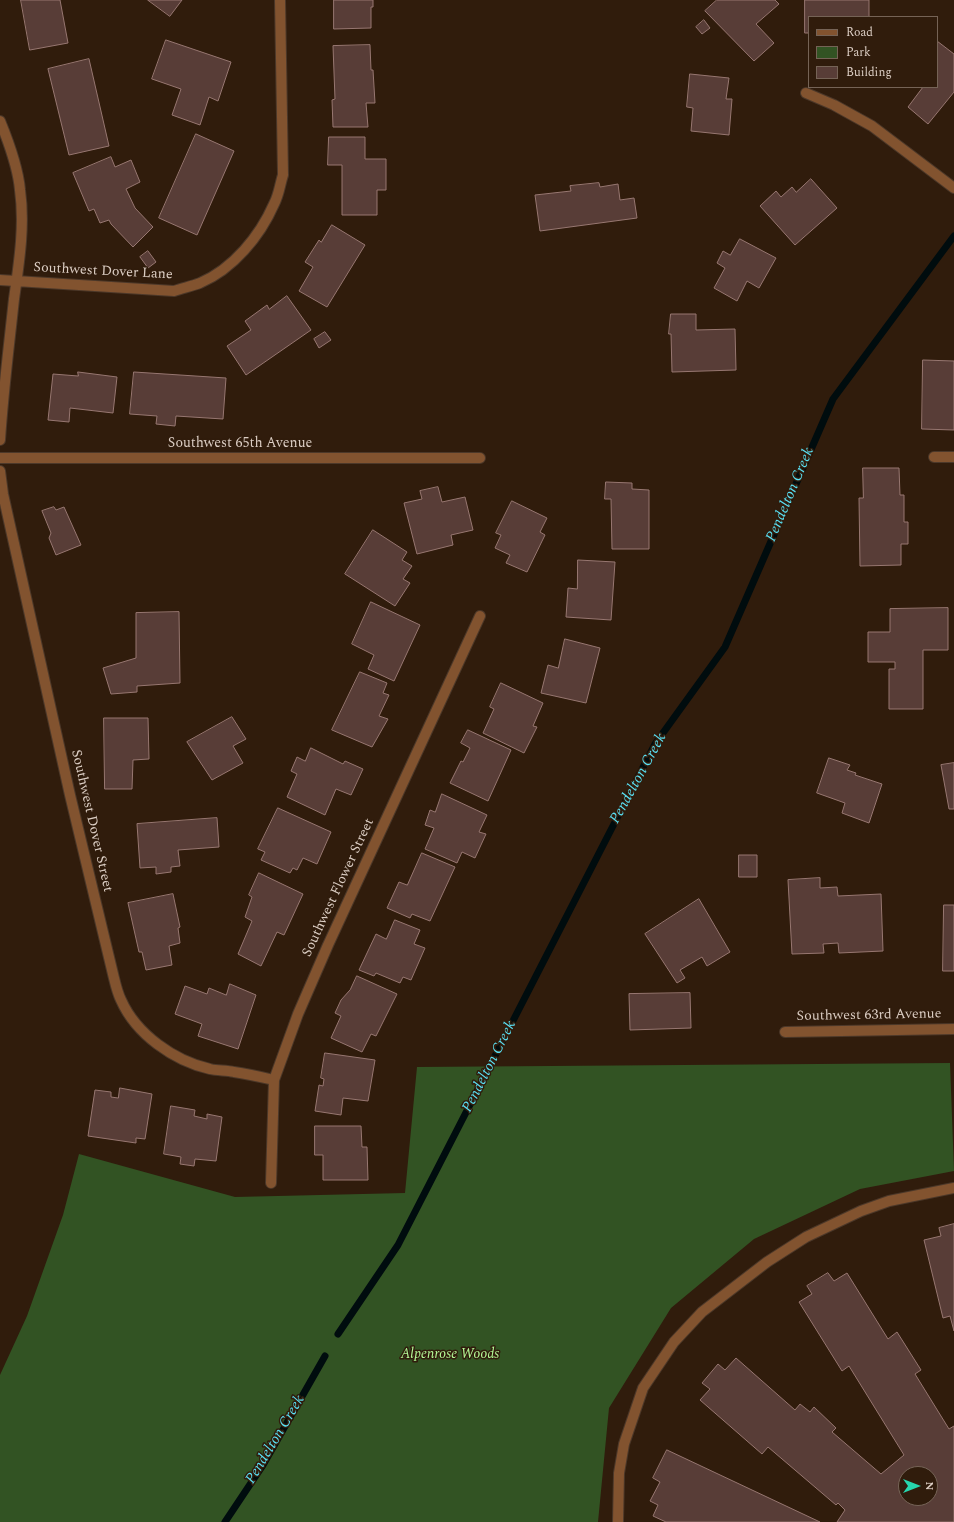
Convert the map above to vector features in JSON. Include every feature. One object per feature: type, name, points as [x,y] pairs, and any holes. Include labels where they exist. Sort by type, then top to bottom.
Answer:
[{"type":"street","name":"Southwest Dover Lane","points":[[0,280],[174,291],[201,283],[225,268],[244,252],[263,226],[275,203],[283,175],[280,0]]},
{"type":"street","points":[[806,93],[834,105],[872,126],[954,188]]},
{"type":"street","points":[[0,121],[9,142],[20,189],[22,210],[17,281],[2,398],[0,440]]},
{"type":"street","points":[[934,457],[954,456]]},
{"type":"street","name":"Southwest 65th Avenue","points":[[0,458],[480,458]]},
{"type":"street","name":"Southwest Dover Street","points":[[0,471],[3,494],[70,795],[113,974],[121,1000],[131,1017],[145,1034],[164,1049],[186,1061],[210,1069],[274,1080]]},
{"type":"street","name":"Southwest Flower Street","points":[[271,1183],[274,1080],[298,1014],[328,944],[480,616]]},
{"type":"street","name":"Southwest 63rd Avenue","points":[[785,1032],[954,1029]]},
{"type":"street","points":[[618,1522],[619,1473],[624,1444],[643,1388],[674,1342],[702,1312],[767,1262],[806,1237],[861,1211],[889,1201],[954,1188]]},
{"type":"green space","name":"Alpenrose Woods","points":[[950,1063],[954,1171],[860,1189],[754,1239],[671,1308],[609,1408],[598,1522],[0,1522],[0,1375],[27,1316],[63,1215],[79,1154],[235,1197],[405,1193],[417,1067]]},
{"type":"building","points":[[21,0],[60,0],[68,43],[30,50]]},
{"type":"building","points":[[148,0],[182,0],[170,16]]},
{"type":"building","points":[[334,0],[373,0],[373,7],[371,7],[371,28],[334,29]]},
{"type":"building","points":[[717,0],[775,0],[779,4],[756,24],[774,43],[754,61],[705,11]]},
{"type":"building","points":[[805,0],[869,0],[869,16],[808,16],[808,33],[805,33]]},
{"type":"building","points":[[704,20],[710,28],[702,34],[696,27]]},
{"type":"building","points":[[166,40],[231,62],[218,101],[209,97],[200,125],[172,115],[181,89],[152,79]]},
{"type":"building","points":[[938,42],[954,54],[954,92],[928,124],[908,107],[922,88],[938,88]]},
{"type":"building","points":[[370,45],[375,103],[366,103],[368,127],[333,127],[332,100],[335,99],[333,46]]},
{"type":"building","points":[[89,59],[109,146],[69,155],[48,69]]},
{"type":"building","points":[[690,74],[729,78],[726,99],[732,99],[729,135],[691,131],[693,108],[687,107]]},
{"type":"building","points":[[196,134],[234,151],[197,235],[159,218]]},
{"type":"building","points":[[329,137],[365,137],[365,159],[386,159],[386,190],[377,190],[377,215],[342,215],[342,165],[328,165]]},
{"type":"building","points":[[111,157],[115,167],[131,160],[140,182],[126,189],[135,208],[153,227],[133,247],[109,220],[100,223],[94,209],[89,211],[73,173]]},
{"type":"building","points":[[811,179],[837,208],[795,245],[760,206],[776,191],[781,197],[792,187],[796,192]]},
{"type":"building","points":[[599,183],[600,187],[618,184],[620,200],[634,198],[637,218],[540,231],[535,195],[571,191],[570,186]]},
{"type":"building","points":[[332,225],[365,245],[327,307],[299,291],[313,267],[305,262],[319,240],[321,242]]},
{"type":"building","points":[[740,239],[776,258],[759,288],[747,281],[737,301],[714,288],[725,268],[717,263],[723,251],[730,255]]},
{"type":"building","points":[[148,251],[156,262],[148,268],[140,257]]},
{"type":"building","points":[[287,296],[311,330],[246,375],[227,346],[251,330],[245,321],[267,305],[269,309]]},
{"type":"building","points":[[671,314],[696,314],[696,330],[735,329],[736,370],[672,372],[671,334],[669,334]]},
{"type":"building","points":[[325,332],[331,340],[319,348],[314,339]]},
{"type":"building","points":[[923,360],[954,361],[954,430],[922,429]]},
{"type":"building","points":[[78,372],[117,377],[113,413],[70,408],[69,422],[48,420],[53,374],[78,376]]},
{"type":"building","points":[[134,372],[226,378],[223,419],[176,416],[175,426],[156,424],[157,416],[130,414]]},
{"type":"building","points":[[863,468],[899,468],[900,495],[904,495],[904,522],[908,522],[908,544],[901,544],[901,565],[860,566],[859,498],[863,498]]},
{"type":"building","points":[[606,482],[632,483],[632,489],[649,490],[649,549],[612,549],[611,499],[605,499]]},
{"type":"building","points":[[438,487],[442,502],[465,497],[473,530],[451,535],[453,545],[417,554],[404,503],[422,499],[420,491]]},
{"type":"building","points":[[512,501],[547,518],[540,532],[545,535],[527,572],[506,563],[510,555],[495,548],[501,535],[496,533]]},
{"type":"building","points":[[54,507],[56,510],[64,507],[81,545],[56,555],[49,538],[51,533],[42,511]]},
{"type":"building","points":[[373,530],[407,552],[402,560],[412,566],[403,579],[410,583],[395,606],[345,574]]},
{"type":"building","points":[[578,560],[615,562],[611,620],[566,617],[568,588],[577,589]]},
{"type":"building","points":[[371,602],[420,625],[394,681],[368,669],[374,655],[352,644]]},
{"type":"building","points":[[948,608],[948,650],[923,650],[923,709],[889,709],[889,669],[895,669],[895,662],[868,662],[868,632],[890,632],[890,609]]},
{"type":"building","points":[[179,612],[180,683],[137,686],[137,692],[111,694],[103,668],[136,658],[136,613]]},
{"type":"building","points":[[565,639],[600,648],[586,703],[541,693],[548,665],[558,668]]},
{"type":"building","points":[[360,672],[387,683],[383,693],[389,695],[379,716],[388,719],[372,747],[332,730]]},
{"type":"building","points":[[501,683],[543,703],[533,726],[537,727],[524,753],[483,733],[494,709],[490,707]]},
{"type":"building","points":[[232,717],[246,739],[233,746],[243,763],[212,780],[187,742]]},
{"type":"building","points":[[104,718],[148,718],[149,759],[133,760],[132,789],[105,789]]},
{"type":"building","points":[[468,730],[511,750],[488,801],[450,783],[461,761],[463,762],[470,748],[461,743]]},
{"type":"building","points":[[311,748],[343,764],[345,761],[363,769],[351,795],[336,789],[325,815],[287,797],[297,774],[291,771],[297,757],[305,761]]},
{"type":"building","points":[[829,758],[850,765],[847,770],[856,773],[855,775],[882,784],[869,823],[842,813],[845,803],[817,793]]},
{"type":"building","points":[[954,763],[954,809],[949,809],[941,765]]},
{"type":"building","points":[[442,794],[487,815],[479,832],[486,834],[475,858],[462,852],[457,863],[425,849],[434,828],[425,825],[430,810],[435,812]]},
{"type":"building","points":[[278,808],[331,832],[317,864],[303,858],[297,870],[293,868],[290,873],[261,860],[265,852],[258,849]]},
{"type":"building","points":[[217,818],[219,847],[178,850],[180,866],[171,867],[171,872],[156,874],[156,867],[140,868],[137,824]]},
{"type":"building","points":[[422,853],[455,867],[430,921],[412,914],[410,918],[387,908],[399,882],[407,885]]},
{"type":"building","points":[[739,855],[757,855],[757,877],[739,877]]},
{"type":"building","points":[[259,873],[303,894],[284,935],[277,932],[261,966],[238,954],[252,921],[245,917],[252,897],[249,895]]},
{"type":"building","points":[[820,878],[820,888],[837,887],[838,896],[881,894],[883,951],[839,953],[838,943],[823,944],[824,953],[792,954],[788,880]]},
{"type":"building","points":[[173,894],[180,927],[178,928],[180,943],[169,946],[172,965],[146,970],[142,952],[139,952],[128,903]]},
{"type":"building","points":[[699,899],[730,952],[707,966],[702,957],[680,970],[685,978],[677,983],[645,934]]},
{"type":"building","points":[[944,905],[954,905],[954,971],[943,971]]},
{"type":"building","points":[[395,920],[420,930],[414,944],[425,948],[411,980],[403,977],[400,983],[376,973],[374,976],[359,970],[376,934],[386,939]]},
{"type":"building","points":[[357,976],[397,994],[376,1036],[371,1034],[362,1052],[331,1038],[341,1016],[335,1013],[341,1000],[350,990]]},
{"type":"building","points":[[230,984],[256,995],[238,1049],[198,1036],[202,1024],[175,1014],[185,986],[207,994],[209,988],[226,995]]},
{"type":"building","points":[[690,993],[691,1028],[630,1030],[629,994]]},
{"type":"building","points":[[325,1053],[375,1060],[368,1101],[343,1098],[341,1115],[315,1111],[319,1085],[323,1086],[324,1079],[321,1078]]},
{"type":"building","points":[[120,1088],[152,1094],[145,1139],[136,1138],[136,1143],[88,1136],[95,1090],[111,1092],[111,1097],[118,1098]]},
{"type":"building","points":[[171,1106],[195,1110],[194,1116],[207,1119],[207,1114],[222,1117],[216,1161],[195,1159],[194,1166],[180,1164],[181,1157],[164,1154]]},
{"type":"building","points":[[315,1126],[361,1126],[362,1147],[367,1147],[368,1180],[323,1180],[323,1155],[315,1155]]},
{"type":"building","points":[[954,1224],[954,1331],[950,1316],[943,1318],[924,1240],[941,1236],[939,1228]]},
{"type":"building","points":[[828,1273],[834,1281],[847,1273],[888,1339],[897,1332],[921,1370],[915,1374],[949,1429],[954,1426],[954,1522],[837,1522],[845,1510],[838,1503],[836,1505],[768,1447],[762,1454],[700,1400],[710,1389],[702,1383],[718,1364],[725,1370],[736,1358],[795,1410],[800,1404],[810,1412],[814,1407],[836,1428],[832,1432],[881,1474],[904,1455],[849,1366],[842,1371],[799,1302],[812,1294],[807,1286]]},
{"type":"building","points":[[667,1450],[820,1522],[666,1522],[653,1516],[658,1505],[650,1501],[660,1482],[653,1478]]},
{"type":"waterway","name":"Pendelton Creek","points":[[338,1334],[398,1245],[655,744],[725,647],[833,399],[954,236]]},
{"type":"waterway","name":"Pendelton Creek","points":[[225,1522],[263,1465],[325,1356]]}]
